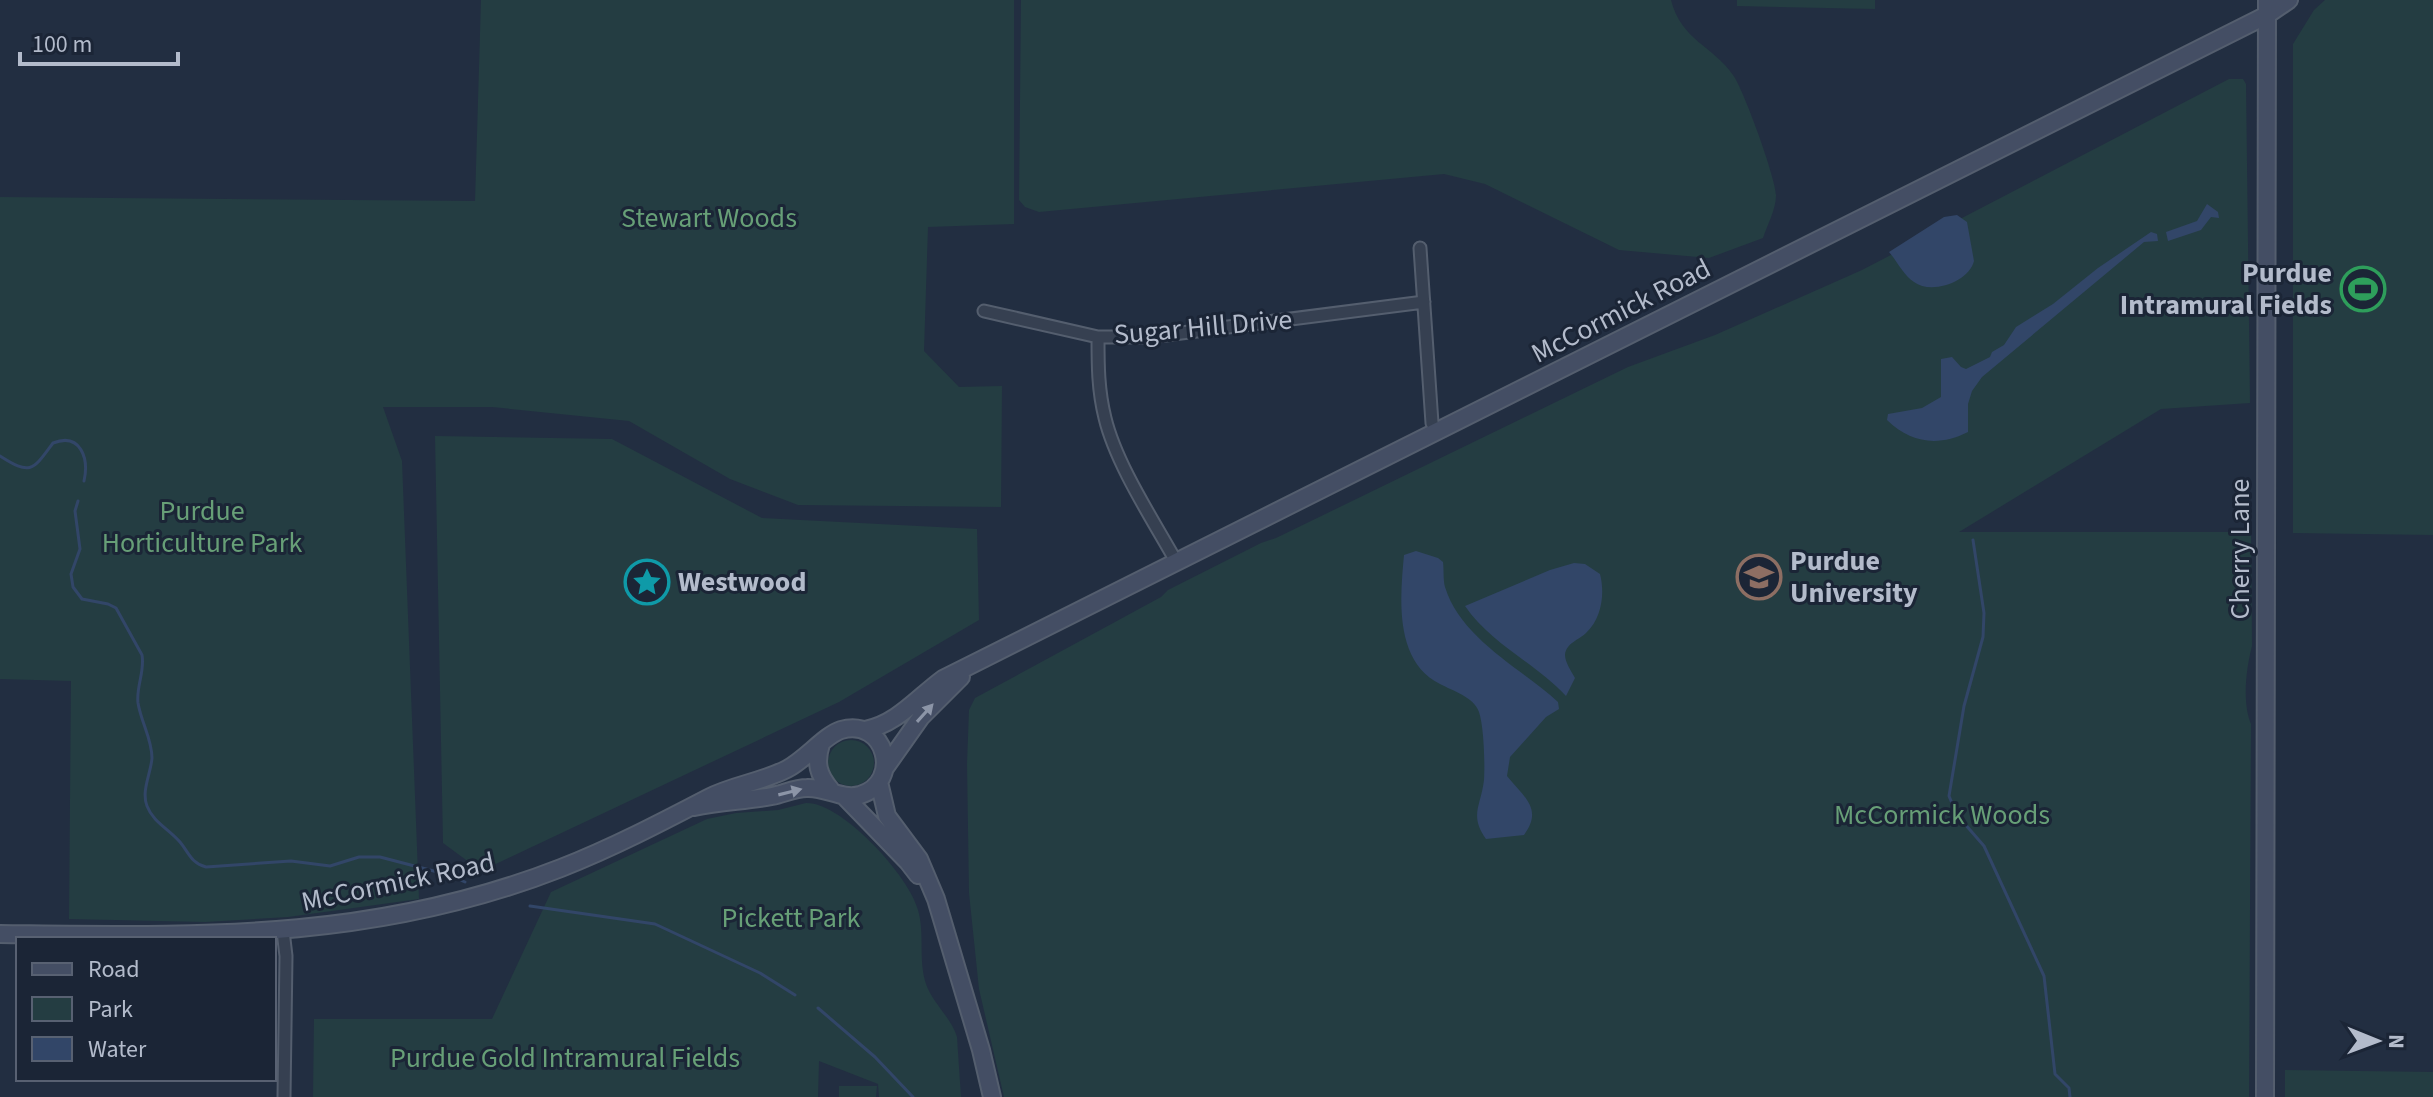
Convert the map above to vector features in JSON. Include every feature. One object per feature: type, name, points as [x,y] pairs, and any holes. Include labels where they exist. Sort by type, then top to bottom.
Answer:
[{"type":"street","name":"McCormick Road","points":[[865,730],[878,728],[895,719],[943,679],[1437,432],[2267,8],[2289,0]]},
{"type":"street","name":"Cherry Lane","points":[[2265,1097],[2267,8]]},
{"type":"street","points":[[1420,248],[1432,423],[1437,432]]},
{"type":"street","name":"Sugar Hill Drive","points":[[984,311],[1098,337],[1150,337],[1424,302]]},
{"type":"street","points":[[1098,337],[1097,378],[1105,420],[1131,480],[1177,563]]},
{"type":"street","name":"McCormick Road","points":[[882,775],[921,717],[974,665]]},
{"type":"street","points":[[943,927],[908,862],[819,773],[817,764],[821,744],[837,732],[865,730],[883,750],[882,775],[887,816],[919,859],[936,899],[992,1097]]},
{"type":"street","name":"McCormick Road","points":[[0,934],[192,936],[283,931],[365,921],[471,898],[561,868],[708,798],[768,778],[790,768],[821,744]]},
{"type":"street","points":[[694,807],[807,788],[863,794],[882,775]]},
{"type":"street","points":[[283,931],[286,956],[284,1097]]},
{"type":"green space","points":[[481,0],[1014,0],[1014,224],[928,227],[924,351],[959,387],[1002,386],[1001,507],[798,505],[730,479],[629,421],[492,407],[383,407],[402,461],[419,899],[288,917],[205,922],[69,919],[71,681],[0,679],[0,197],[475,201]]},
{"type":"green space","points":[[1021,0],[1671,0],[1682,25],[1725,65],[1738,83],[1771,173],[1775,206],[1763,238],[1709,258],[1619,250],[1485,184],[1444,174],[1039,212],[1025,207],[1019,200]]},
{"type":"green space","points":[[1737,0],[1875,0],[1875,9],[1737,6]]},
{"type":"green space","name":"Purdue Intramural Fields","points":[[2325,0],[2433,0],[2433,535],[2293,533],[2293,44],[2314,10]]},
{"type":"green space","name":"McCormick Woods","points":[[2229,79],[2243,79],[2246,84],[2250,403],[2161,409],[1959,532],[2251,532],[2252,646],[2246,696],[2251,724],[2249,1097],[1004,1097],[979,989],[969,893],[967,764],[969,710],[975,698],[1161,597],[1168,590],[1261,543],[1628,367],[1715,335],[1862,270]]},
{"type":"green space","points":[[435,436],[612,439],[762,518],[977,529],[979,620],[839,702],[481,871],[443,843]]},
{"type":"green space","points":[[851,740],[867,747],[874,763],[867,779],[851,786],[835,779],[828,763],[835,747]]},
{"type":"green space","name":"Pickett Park","points":[[806,803],[821,806],[855,828],[889,861],[912,896],[920,919],[926,984],[957,1037],[961,1097],[879,1097],[878,1084],[819,1061],[818,1097],[313,1097],[314,1019],[492,1019],[551,892],[707,819],[778,810]]},
{"type":"green space","points":[[2285,1070],[2433,1072],[2433,1097],[2285,1097]]},
{"type":"green space","points":[[839,1086],[877,1086],[876,1097],[839,1097]]},
{"type":"water","points":[[2207,204],[2218,212],[2219,218],[2211,217],[2201,230],[2168,241],[2166,232],[2197,221]]},
{"type":"water","points":[[1957,215],[1967,222],[1974,261],[1971,268],[1957,280],[1939,287],[1921,286],[1914,282],[1889,252],[1944,217]]},
{"type":"water","points":[[2151,232],[2157,234],[2158,241],[2144,242],[1982,377],[1972,391],[1968,404],[1968,432],[1946,440],[1925,440],[1906,434],[1887,420],[1888,414],[1922,408],[1941,397],[1941,359],[1952,357],[1966,369],[1990,357],[1992,352],[2004,345],[2016,327],[2053,304]]},
{"type":"water","points":[[1416,551],[1443,562],[1445,587],[1453,605],[1478,637],[1558,702],[1559,709],[1546,717],[1510,757],[1507,776],[1525,797],[1532,811],[1524,835],[1486,839],[1481,831],[1477,817],[1484,773],[1479,712],[1468,698],[1425,674],[1407,644],[1401,590],[1404,555]]},
{"type":"water","points":[[1574,563],[1585,564],[1600,574],[1602,597],[1596,620],[1566,651],[1566,661],[1575,678],[1566,696],[1487,631],[1465,606]]},
{"type":"waterway","points":[[0,456],[19,466],[31,467],[53,443],[70,441],[84,456],[84,481]]},
{"type":"waterway","points":[[78,501],[75,511],[80,549],[71,574],[73,587],[82,599],[116,608],[142,655],[138,703],[152,758],[145,800],[153,817],[194,860],[206,867],[291,861],[330,866],[359,857],[380,857],[465,882]]},
{"type":"waterway","points":[[1973,540],[1984,613],[1983,637],[1964,706],[1949,796],[1957,815],[1984,846],[2044,976],[2055,1074],[2069,1088],[2070,1097]]},
{"type":"waterway","points":[[530,906],[655,924],[760,973],[795,995]]},
{"type":"waterway","points":[[818,1008],[875,1057],[913,1097]]},
{"type":"place","name":"Purdue Intramural Fields","points":[[2363,289]]},
{"type":"place","name":"Purdue University","points":[[1759,577]]},
{"type":"place","name":"Westwood","points":[[647,582]]},
{"type":"park label","name":"Stewart Woods","points":[[709,218]]},
{"type":"park label","name":"Purdue Horticulture Park","points":[[202,527]]},
{"type":"park label","name":"Purdue Gold Intramural Fields","points":[[565,1058]]}]
